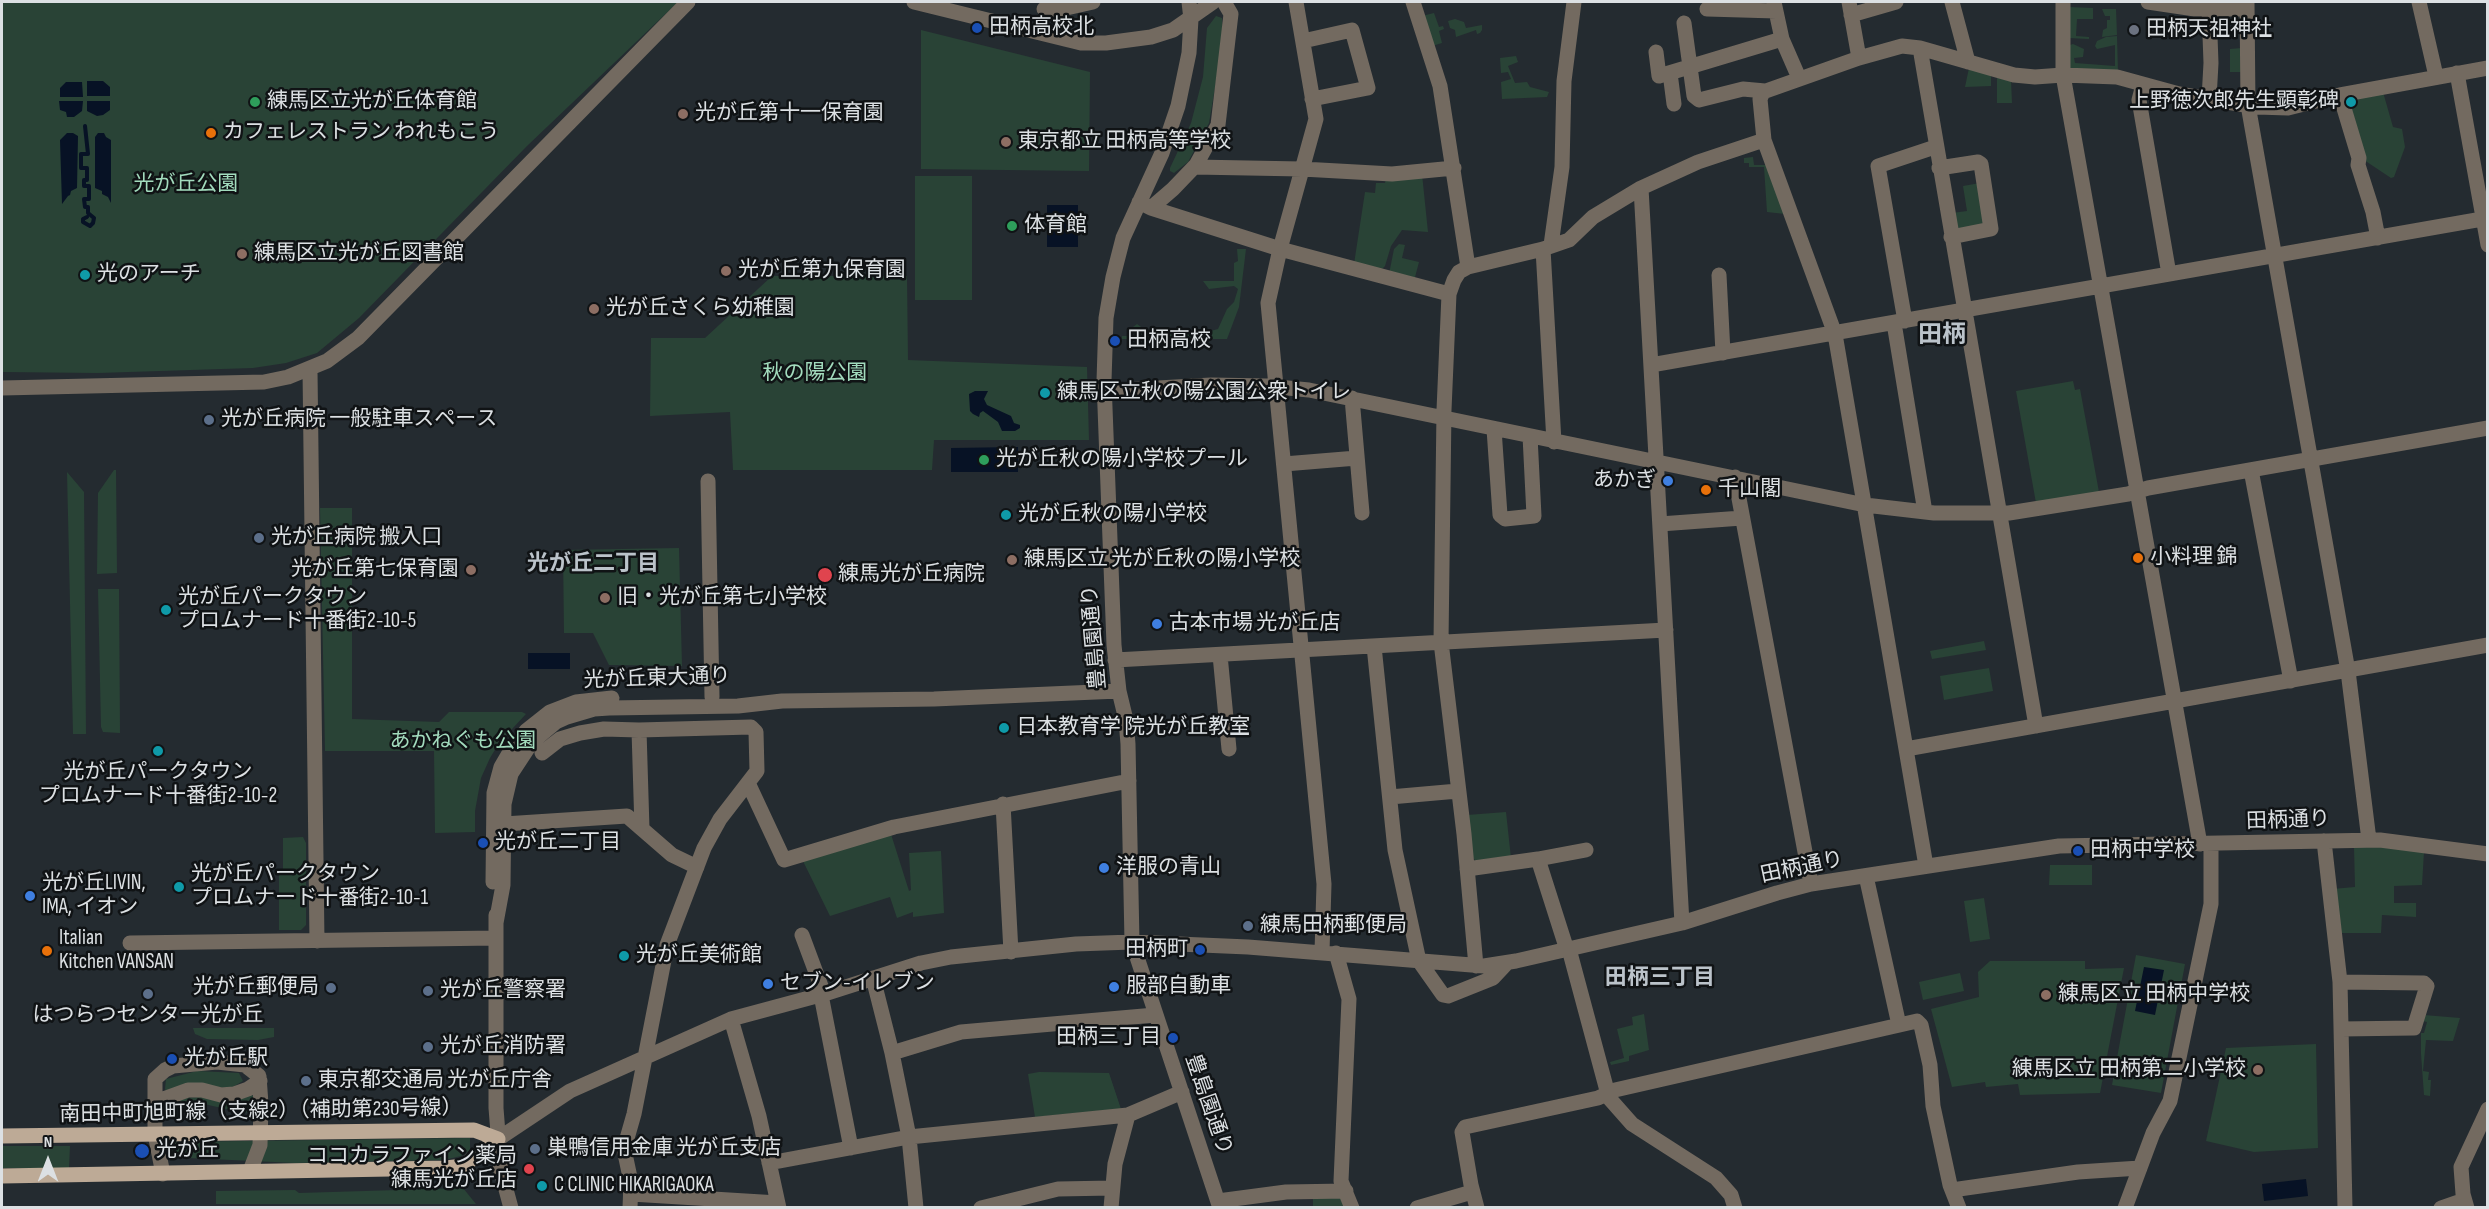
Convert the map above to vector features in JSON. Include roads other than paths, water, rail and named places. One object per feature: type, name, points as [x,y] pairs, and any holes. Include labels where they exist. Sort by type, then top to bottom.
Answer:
[{"type":"main road","name":"南田中町旭町線（支線2）（補助第230号線）","points":[[2,1136],[474,1130],[498,1139]]},
{"type":"main road","points":[[2,1176],[446,1168],[463,1166],[498,1139]]},
{"type":"street","points":[[2,388],[264,382],[288,377],[327,361],[358,338],[688,2]]},
{"type":"street","points":[[914,2],[970,9],[1046,36],[1081,43],[1129,41],[1173,30],[1213,2]]},
{"type":"street","points":[[1046,36],[1044,5],[1062,9],[1093,2]]},
{"type":"street","name":"豊島園通り","points":[[1189,2],[1191,19],[1189,53],[1178,106],[1145,205],[1120,248],[1109,294],[1104,344],[1105,391],[1115,660],[1119,692],[1126,720],[1129,780],[1132,942],[1219,1204]]},
{"type":"street","points":[[1145,205],[1173,189],[1194,167],[1218,124],[1231,14],[1224,2]]},
{"type":"street","points":[[1296,2],[1316,119],[1280,249],[1268,303],[1329,953],[1349,1002],[1341,1181],[1352,1208]]},
{"type":"street","points":[[1413,2],[1440,86],[1468,267]]},
{"type":"street","points":[[1554,442],[1547,247],[1562,167],[1564,81],[1574,2]]},
{"type":"street","points":[[1859,58],[1850,8],[1896,2]]},
{"type":"street","points":[[1952,2],[1968,62]]},
{"type":"street","points":[[2063,2],[2063,75],[2175,702],[2205,844],[2211,904],[2170,1101],[2153,1133],[2125,1208]]},
{"type":"street","points":[[2148,2],[2210,9],[2247,5],[2248,105],[2348,670],[2370,840]]},
{"type":"street","points":[[2419,2],[2436,76]]},
{"type":"street","points":[[1707,9],[1775,6],[1782,39],[1800,78]]},
{"type":"street","points":[[2209,99],[2210,9]]},
{"type":"street","points":[[1684,23],[1694,96],[1699,100],[1743,89],[1765,91],[1859,58],[1902,46],[1920,48],[2026,77],[2063,75],[2117,77],[2209,99],[2288,108],[2340,95],[2487,68]]},
{"type":"street","points":[[1303,41],[1352,30],[1368,88],[1312,99]]},
{"type":"street","points":[[1656,52],[1659,76],[1782,39]]},
{"type":"street","points":[[1920,48],[1935,147],[2036,726]]},
{"type":"street","points":[[1670,73],[1674,104]]},
{"type":"street","points":[[2457,73],[2485,219],[2487,245]]},
{"type":"street","points":[[2143,85],[2139,100],[2169,274]]},
{"type":"street","points":[[1765,91],[1760,99],[1764,140],[1834,334],[1926,866]]},
{"type":"street","points":[[2340,95],[2359,158],[2358,165],[2373,212],[2378,238]]},
{"type":"street","points":[[1476,966],[1441,642],[1444,418],[1449,294],[1459,272],[1468,267],[1569,240],[1593,217],[1641,188],[1698,162],[1764,140]]},
{"type":"street","points":[[1925,512],[1878,166],[1935,147]]},
{"type":"street","points":[[1939,168],[1978,162],[1981,164],[1991,229],[1951,237]]},
{"type":"street","points":[[1194,167],[1302,169],[1392,174],[1454,168]]},
{"type":"street","points":[[1641,188],[1682,923]]},
{"type":"street","points":[[1145,205],[1280,249],[1449,294]]},
{"type":"street","points":[[1651,365],[2485,219]]},
{"type":"street","points":[[1719,275],[1723,353]]},
{"type":"street","points":[[310,369],[316,941]]},
{"type":"street","points":[[1105,391],[1211,385],[1309,390],[1865,505],[1925,512],[2000,513],[2063,505],[2487,428]]},
{"type":"street","points":[[1352,398],[1362,513]]},
{"type":"street","points":[[1494,429],[1500,515],[1505,519],[1534,516],[1530,436]]},
{"type":"street","points":[[1284,464],[1357,458]]},
{"type":"street","points":[[2251,470],[2290,681]]},
{"type":"street","points":[[1735,477],[1811,884]]},
{"type":"street","points":[[708,481],[712,697]]},
{"type":"street","points":[[1660,524],[1743,518]]},
{"type":"street","points":[[1115,660],[1666,630]]},
{"type":"street","points":[[1906,749],[2487,645]]},
{"type":"street","points":[[1374,646],[1395,850],[1419,961],[1443,995],[1448,996],[1492,978],[1507,963]]},
{"type":"street","points":[[1220,655],[1229,749]]},
{"type":"street","name":"光が丘東大通り","points":[[511,1208],[501,1171],[498,1139],[496,931],[493,885],[494,793],[501,767],[526,731],[557,709],[589,699],[712,697],[782,701],[1119,692]]},
{"type":"street","name":"光が丘東大通り","points":[[496,931],[503,885],[507,787],[511,774],[532,742],[556,722],[594,709],[738,706],[782,701]]},
{"type":"street","points":[[696,707],[697,728]]},
{"type":"street","points":[[556,722],[560,738]]},
{"type":"street","points":[[542,753],[560,738],[604,729],[751,727],[756,732],[757,771],[749,785],[720,819],[704,848],[667,945],[624,1149],[631,1201],[779,1205],[759,1116],[731,1019]]},
{"type":"street","points":[[639,730],[642,829]]},
{"type":"street","points":[[749,785],[784,860],[894,827],[1129,780]]},
{"type":"street","points":[[1390,796],[1458,791]]},
{"type":"street","points":[[1003,804],[1011,952]]},
{"type":"street","points":[[504,824],[627,816],[672,855],[697,867]]},
{"type":"street","name":"田柄通り","points":[[498,1139],[570,1091],[731,1019],[941,959],[1065,945],[1132,942],[1329,953],[1476,966],[1507,963],[1682,923],[1811,884],[2060,846],[2370,840],[2487,854]]},
{"type":"street","points":[[2324,841],[2340,982],[2345,1208]]},
{"type":"street","points":[[1467,869],[1586,850]]},
{"type":"street","points":[[1538,859],[1568,950],[1607,1094],[1632,1124],[1716,1178],[1731,1195],[1735,1208]]},
{"type":"street","points":[[1866,876],[1899,1025]]},
{"type":"street","points":[[130,943],[316,941],[496,931]]},
{"type":"street","points":[[802,935],[822,994],[851,1148]]},
{"type":"street","points":[[873,978],[892,1053],[909,1137],[916,1208]]},
{"type":"street","points":[[2340,982],[2424,983],[2427,986],[2414,1028],[2341,1029]]},
{"type":"street","points":[[892,1053],[961,1032],[1155,1015]]},
{"type":"street","points":[[1477,1208],[1472,1192],[1462,1132],[1465,1127],[1598,1098],[1615,1090],[1917,1021],[1921,1025],[1930,1065],[1933,1106],[1952,1190],[1959,1208]]},
{"type":"street","points":[[163,1174],[155,1134],[155,1079],[173,1066],[202,1063],[236,1063],[253,1070],[260,1081],[259,1153],[250,1171]]},
{"type":"street","points":[[155,1102],[188,1090],[221,1095],[234,1094],[260,1081]]},
{"type":"street","points":[[769,1163],[909,1137],[1128,1115],[1182,1092]]},
{"type":"street","points":[[2441,1208],[2466,1204],[2461,1167],[2482,1125],[2487,1109]]},
{"type":"street","points":[[1111,1208],[1115,1164],[1128,1115]]},
{"type":"street","points":[[2470,1146],[2487,1143]]},
{"type":"street","points":[[1952,1190],[2078,1172],[2140,1168]]},
{"type":"street","points":[[981,1208],[1058,1189],[1112,1188]]},
{"type":"street","points":[[1219,1204],[1286,1192],[1346,1191]]},
{"type":"street","points":[[1417,1208],[1472,1192]]},
{"type":"water","points":[[87,81],[103,81],[110,87],[110,96],[87,96]]},
{"type":"water","points":[[66,82],[82,82],[83,97],[60,97],[60,88]]},
{"type":"water","points":[[59,101],[83,101],[82,111],[74,117],[67,117],[66,112],[60,110]]},
{"type":"water","points":[[87,101],[110,101],[110,110],[97,116],[87,111]]},
{"type":"water","points":[[67,133],[78,136],[77,188],[71,191],[62,204],[60,140]]},
{"type":"water","points":[[98,133],[104,133],[111,140],[111,203],[102,191],[95,188],[95,137]]},
{"type":"water","points":[[1047,205],[1078,205],[1078,247],[1047,247]]},
{"type":"water","points":[[975,391],[988,391],[984,399],[987,405],[1011,416],[1020,428],[1015,431],[1002,431],[998,422],[983,411],[979,417],[973,414],[970,411],[969,394]]},
{"type":"water","name":"光が丘秋の陽小学校プール","points":[[1018,447],[1018,472],[951,472],[951,448]]},
{"type":"water","points":[[528,653],[570,653],[570,669],[528,669]]},
{"type":"water","points":[[2144,967],[2164,970],[2155,1015],[2135,1011]]},
{"type":"water","points":[[2306,1179],[2308,1196],[2264,1201],[2262,1184]]},
{"type":"waterway","points":[[85,126],[88,154],[81,154],[81,168],[87,168],[87,180],[84,180],[84,186],[89,186],[89,199],[84,199],[88,213],[94,218],[90,226],[83,222],[83,219],[87,217]]},
{"type":"place","name":"田柄高校北","points":[[977,28]]},
{"type":"place","name":"田柄天祖神社","points":[[2134,30]]},
{"type":"place","name":"練馬区立光が丘体育館","points":[[255,102]]},
{"type":"place","name":"上野徳次郎先生顕彰碑","points":[[2351,102]]},
{"type":"place","name":"光が丘第十一保育園","points":[[683,114]]},
{"type":"place","name":"カフェレストラン われもこう","points":[[211,133]]},
{"type":"place","name":"東京都立 田柄高等学校","points":[[1006,142]]},
{"type":"place","name":"体育館","points":[[1012,226]]},
{"type":"place","name":"練馬区立光が丘図書館","points":[[242,254]]},
{"type":"place","name":"光が丘第九保育園","points":[[726,271]]},
{"type":"place","name":"光のアーチ","points":[[85,275]]},
{"type":"place","name":"光が丘さくら幼稚園","points":[[594,309]]},
{"type":"place","name":"田柄高校","points":[[1115,341]]},
{"type":"place","name":"練馬区立秋の陽公園公衆トイレ","points":[[1045,393]]},
{"type":"place","name":"光が丘病院 一般駐車スペース","points":[[209,420]]},
{"type":"place","name":"光が丘秋の陽小学校プール","points":[[984,460]]},
{"type":"place","name":"あかぎ","points":[[1668,481]]},
{"type":"place","name":"千山閣","points":[[1706,490]]},
{"type":"place","name":"光が丘秋の陽小学校","points":[[1006,515]]},
{"type":"place","name":"光が丘病院 搬入口","points":[[259,538]]},
{"type":"place","name":"小料理 錦","points":[[2138,558]]},
{"type":"place","name":"練馬区立 光が丘秋の陽小学校","points":[[1012,560]]},
{"type":"place","name":"光が丘第七保育園","points":[[471,570]]},
{"type":"place","name":"練馬光が丘病院","points":[[825,575]]},
{"type":"place","name":"旧・光が丘第七小学校","points":[[605,598]]},
{"type":"place","name":"光が丘パークタウン プロムナード十番街2-10-5","points":[[166,610]]},
{"type":"place","name":"古本市場 光が丘店","points":[[1157,624]]},
{"type":"place","name":"日本教育学 院光が丘教室","points":[[1004,728]]},
{"type":"place","name":"光が丘パークタウン プロムナード十番街2-10-2","points":[[158,751]]},
{"type":"place","name":"光が丘二丁目","points":[[483,843]]},
{"type":"place","name":"田柄中学校","points":[[2078,851]]},
{"type":"place","name":"洋服の青山","points":[[1104,868]]},
{"type":"place","name":"光が丘パークタウン プロムナード十番街2-10-1","points":[[179,887]]},
{"type":"place","name":"光が丘LIVIN, IMA, イオン","points":[[30,896]]},
{"type":"place","name":"練馬田柄郵便局","points":[[1248,926]]},
{"type":"place","name":"田柄町","points":[[1200,950]]},
{"type":"place","name":"Italian Kitchen VANSAN","points":[[47,951]]},
{"type":"place","name":"光が丘美術館","points":[[624,956]]},
{"type":"place","name":"セブン-イレブン","points":[[768,984]]},
{"type":"place","name":"服部自動車","points":[[1114,987]]},
{"type":"place","name":"光が丘郵便局","points":[[331,988]]},
{"type":"place","name":"光が丘警察署","points":[[428,991]]},
{"type":"place","name":"はつらつセンター光が丘","points":[[148,994]]},
{"type":"place","name":"練馬区立 田柄中学校","points":[[2046,995]]},
{"type":"place","name":"田柄三丁目","points":[[1173,1038]]},
{"type":"place","name":"光が丘消防署","points":[[428,1047]]},
{"type":"place","name":"光が丘駅","points":[[172,1059]]},
{"type":"place","name":"練馬区立 田柄第二小学校","points":[[2258,1070]]},
{"type":"place","name":"東京都交通局 光が丘庁舎","points":[[306,1081]]},
{"type":"place","name":"巣鴨信用金庫 光が丘支店","points":[[535,1149]]},
{"type":"place","name":"光が丘","points":[[142,1151]]},
{"type":"place","name":"ココカラファイン薬局 練馬光が丘店","points":[[529,1169]]},
{"type":"place","name":"C CLINIC HIKARIGAOKA","points":[[542,1186]]},
{"type":"district","name":"田柄","points":[[1942,336]]},
{"type":"district","name":"光が丘二丁目","points":[[593,564]]},
{"type":"district","name":"田柄三丁目","points":[[1660,978]]},
{"type":"park label","name":"光が丘公園","points":[[186,185]]},
{"type":"park label","name":"秋の陽公園","points":[[815,374]]},
{"type":"park label","name":"あかねぐも公園","points":[[463,742]]}]
